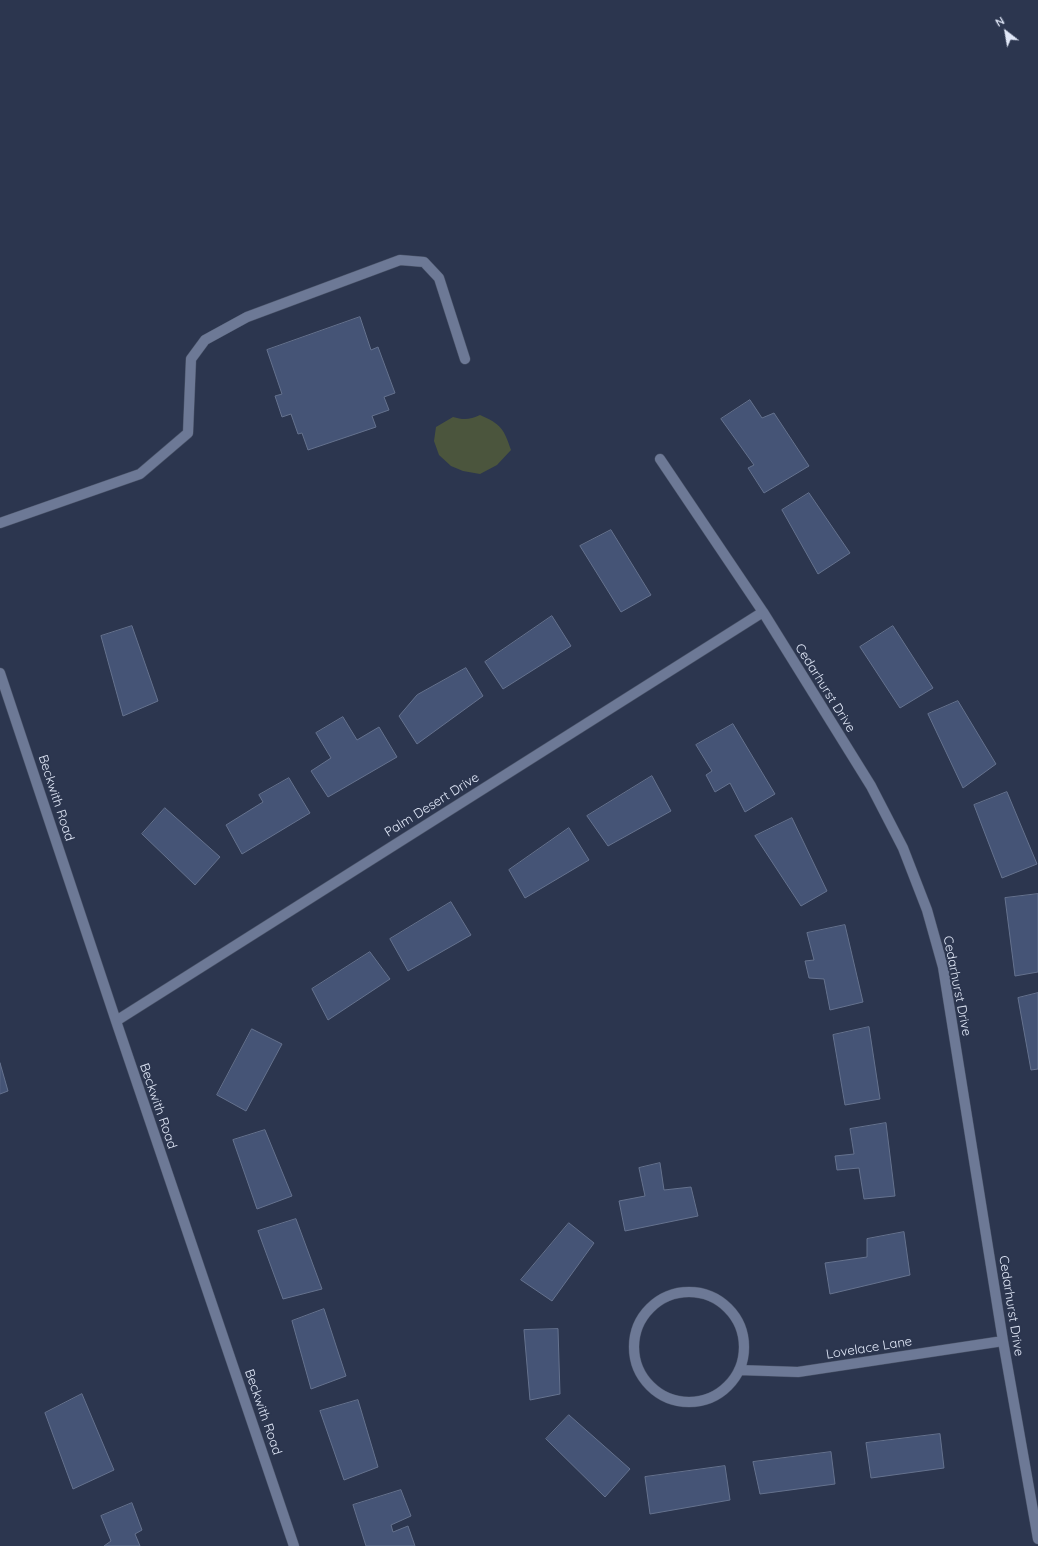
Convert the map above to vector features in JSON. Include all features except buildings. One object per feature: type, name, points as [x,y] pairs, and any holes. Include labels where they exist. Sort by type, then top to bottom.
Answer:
[{"type":"street","points":[[0,523],[140,474],[188,433],[191,359],[205,340],[247,317],[400,260],[424,262],[439,278],[465,359]]},
{"type":"street","name":"Cedarhurst Drive","points":[[660,459],[762,612],[871,786],[903,848],[927,910],[943,967],[1003,1340],[1038,1539]]},
{"type":"street","name":"Palm Desert Drive","points":[[116,1021],[762,612]]},
{"type":"street","name":"Beckwith Road","points":[[0,673],[294,1546]]},
{"type":"street","points":[[688,1291],[707,1294],[723,1302],[736,1316],[743,1333],[745,1352],[739,1370],[729,1385],[715,1396],[698,1402],[680,1402],[663,1396],[648,1385],[638,1370],[634,1353],[634,1335],[641,1318],[653,1304],[670,1294],[688,1291]]},
{"type":"street","name":"Lovelace Lane","points":[[739,1370],[798,1372],[1003,1340]]},
{"type":"green space","points":[[480,415],[493,421],[501,428],[511,450],[497,465],[480,474],[463,471],[451,466],[439,455],[434,441],[436,427],[453,417],[466,419]]}]
